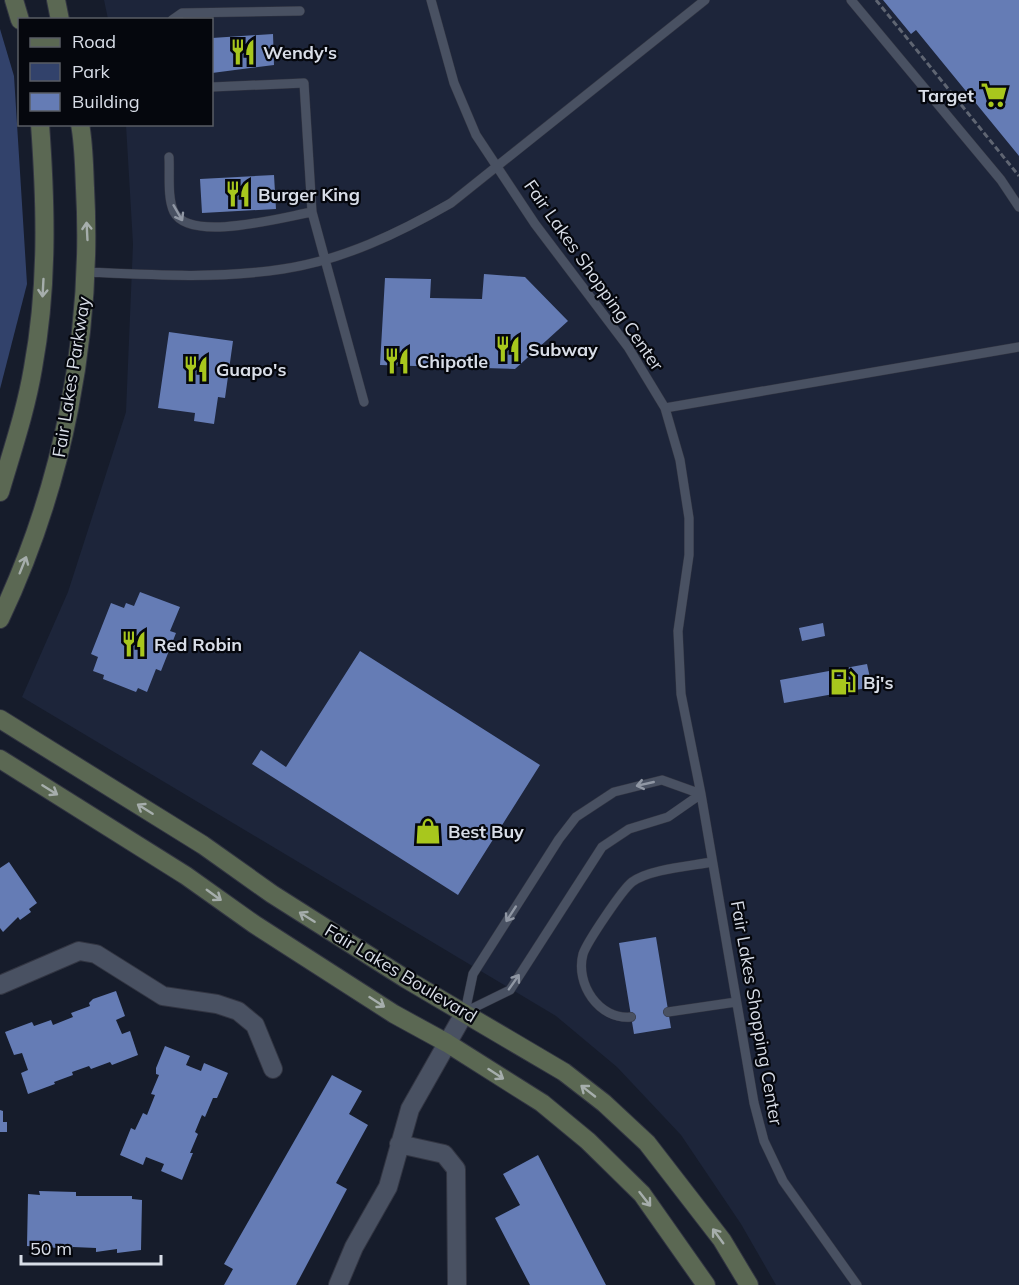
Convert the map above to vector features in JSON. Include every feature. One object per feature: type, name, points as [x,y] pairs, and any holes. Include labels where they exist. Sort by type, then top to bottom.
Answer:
[{"type":"street","points":[[14,0],[19,18]]},
{"type":"street","points":[[56,0],[60,18]]},
{"type":"street","points":[[0,492],[33,369],[40,322],[46,206],[40,126]]},
{"type":"street","name":"Fair Lakes Parkway","points":[[0,619],[33,541],[53,478],[69,410],[87,272],[88,241],[80,126]]},
{"type":"street","name":"Fair Lakes Boulevard","points":[[0,719],[203,845],[272,894],[406,980],[465,1012],[564,1072],[604,1103],[647,1143],[722,1240],[749,1285]]},
{"type":"street","name":"Fair Lakes Boulevard","points":[[0,759],[185,875],[254,924],[394,1014],[447,1042],[542,1103],[588,1141],[642,1194],[706,1285]]},
{"type":"street","points":[[0,985],[57,958],[79,951],[96,954],[163,996],[238,1011],[255,1025],[273,1069]]},
{"type":"street","points":[[338,1285],[354,1247],[388,1187],[410,1108],[465,1012]]},
{"type":"street","points":[[399,1144],[444,1154],[456,1169],[457,1285]]},
{"type":"lane","name":"Fair Lakes Shopping Center","points":[[431,0],[454,83],[476,135],[534,225],[628,347],[664,408],[680,460],[689,518],[689,555],[678,631],[681,694],[701,794],[754,1102],[764,1141],[783,1181],[857,1285]]},
{"type":"lane","points":[[87,272],[188,276],[236,274],[284,269],[367,246],[413,225],[451,203],[498,168],[705,0]]},
{"type":"lane","points":[[851,0],[989,165],[1019,207]]},
{"type":"lane","points":[[175,18],[183,13],[300,11]]},
{"type":"lane","points":[[213,87],[304,82],[312,212],[364,402]]},
{"type":"lane","points":[[169,157],[174,212],[184,224],[198,228],[240,225],[312,212]]},
{"type":"lane","points":[[664,408],[1019,347]]},
{"type":"lane","points":[[465,1012],[473,974],[559,839],[576,817],[614,792],[662,780],[701,794]]},
{"type":"lane","points":[[465,1012],[510,990],[602,847],[629,829],[668,817],[701,794]]},
{"type":"lane","points":[[631,1017],[621,1018],[607,1013],[593,1001],[582,970],[587,945],[632,882],[657,873],[712,862]]},
{"type":"lane","points":[[668,1012],[736,1002]]},
{"type":"path","points":[[876,0],[1019,176]]},
{"type":"shaded area","points":[[104,0],[1019,0],[1019,1285],[776,1285],[741,1224],[681,1135],[617,1067],[556,1016],[22,697],[68,592],[126,412],[133,244],[126,126],[213,126],[213,18],[108,18]]},
{"type":"green space","points":[[0,29],[14,76],[27,284],[0,389]]},
{"type":"building","name":"Target","points":[[883,0],[1019,0],[1019,156],[916,30],[911,34]]},
{"type":"building","name":"Wendy's","points":[[273,34],[274,65],[213,73],[213,38]]},
{"type":"building","name":"Burger King","points":[[274,175],[276,209],[202,213],[200,179]]},
{"type":"building","points":[[484,274],[525,277],[568,321],[515,369],[380,365],[385,278],[431,279],[430,298],[482,299]]},
{"type":"building","name":"Guapo's","points":[[169,332],[233,341],[225,398],[218,397],[214,424],[194,421],[195,413],[158,408]]},
{"type":"building","name":"Red Robin","points":[[140,592],[180,607],[170,631],[176,633],[161,671],[156,669],[147,692],[138,688],[136,692],[103,679],[104,675],[93,671],[98,657],[91,654],[111,603],[124,608],[126,603],[134,606]]},
{"type":"building","points":[[823,623],[825,636],[802,641],[799,628]]},
{"type":"building","name":"Best Buy","points":[[360,651],[540,765],[458,895],[252,764],[261,750],[286,767]]},
{"type":"building","points":[[867,664],[872,687],[784,703],[780,680]]},
{"type":"building","points":[[9,862],[37,903],[29,909],[31,912],[20,920],[18,917],[3,932],[0,928],[0,868]]},
{"type":"building","points":[[656,937],[671,1028],[634,1034],[619,943]]},
{"type":"building","points":[[116,991],[125,1016],[116,1020],[122,1034],[130,1031],[138,1055],[112,1065],[110,1062],[91,1069],[89,1066],[72,1072],[73,1075],[54,1082],[55,1084],[28,1094],[21,1073],[28,1070],[22,1053],[14,1055],[5,1032],[32,1022],[34,1026],[51,1020],[53,1025],[73,1017],[71,1013],[90,1006],[89,1003],[93,999]]},
{"type":"building","points":[[165,1046],[190,1056],[186,1065],[201,1071],[204,1063],[228,1073],[217,1098],[213,1098],[205,1117],[202,1115],[195,1132],[198,1134],[190,1153],[193,1153],[182,1180],[161,1171],[164,1164],[146,1157],[143,1165],[120,1155],[131,1128],[135,1130],[143,1113],[147,1115],[155,1095],[151,1094],[159,1075],[156,1074],[156,1068]]},
{"type":"building","points":[[332,1075],[362,1091],[349,1114],[368,1125],[336,1183],[347,1189],[296,1285],[224,1285],[233,1269],[224,1264]]},
{"type":"building","points":[[0,1110],[3,1111],[3,1122],[7,1122],[7,1132],[0,1132]]},
{"type":"building","points":[[538,1155],[606,1285],[530,1285],[495,1218],[520,1205],[503,1174]]},
{"type":"building","points":[[39,1191],[76,1192],[76,1196],[132,1196],[132,1199],[142,1200],[141,1250],[117,1253],[117,1249],[96,1252],[96,1248],[73,1247],[73,1251],[50,1247],[50,1250],[39,1250],[38,1247],[27,1246],[28,1194],[40,1195]]},
{"type":"place","name":"Wendy's","points":[[243,52]]},
{"type":"place","name":"Target","points":[[994,95]]},
{"type":"place","name":"Burger King","points":[[238,194]]},
{"type":"place","name":"Subway","points":[[508,349]]},
{"type":"place","name":"Chipotle","points":[[397,361]]},
{"type":"place","name":"Guapo's","points":[[196,369]]},
{"type":"place","name":"Red Robin","points":[[134,644]]},
{"type":"place","name":"Bj's","points":[[843,682]]},
{"type":"place","name":"Best Buy","points":[[428,831]]}]
